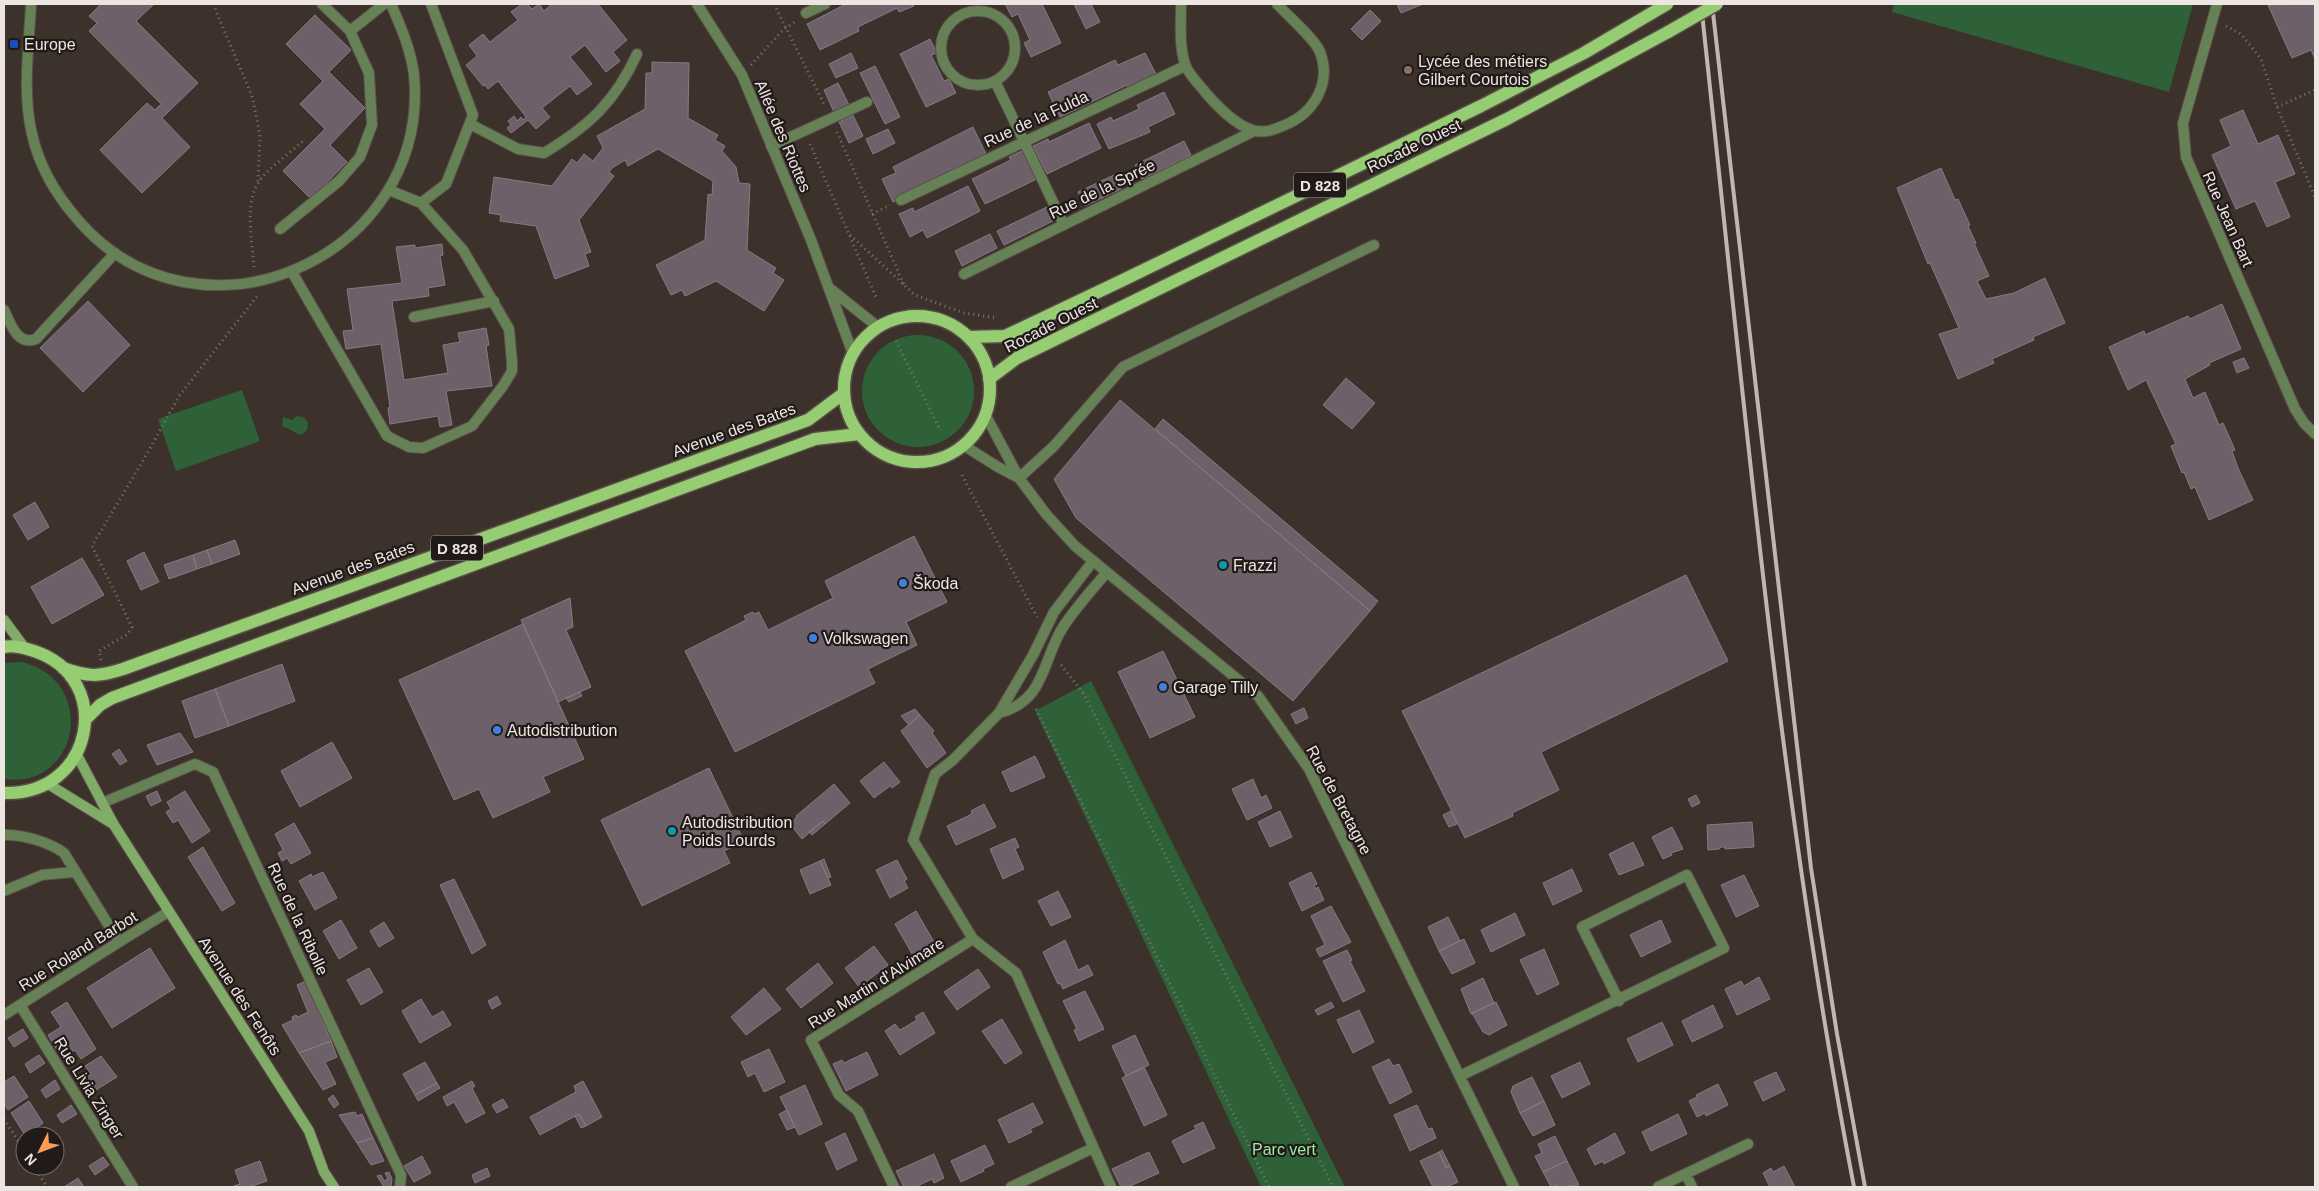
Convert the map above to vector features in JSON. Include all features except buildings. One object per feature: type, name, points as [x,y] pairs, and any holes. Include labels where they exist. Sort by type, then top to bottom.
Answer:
[{"type":"main road","name":"Rocade Ouest","points":[[989,379],[1017,358],[1507,119],[1717,4]]},
{"type":"main road","name":"Rocade Ouest","points":[[968,337],[1005,336],[1121,281],[1481,106],[1584,53],[1665,5]]},
{"type":"main road","points":[[915,316],[934,318],[952,325],[968,337],[978,349],[989,379],[989,396],[985,414],[976,431],[964,445],[943,457],[921,462],[898,459],[876,450],[859,434],[848,415],[844,393],[846,373],[853,354],[864,338],[878,327],[896,319],[915,316]]},
{"type":"main road","name":"Avenue des Bates","points":[[63,668],[86,676],[104,675],[808,420],[844,393]]},
{"type":"main road","name":"D 828","points":[[85,720],[100,705],[112,698],[815,439],[859,434]]},
{"type":"main road","points":[[4,620],[24,647]]},
{"type":"main road","points":[[4,647],[24,647],[45,655],[63,668],[75,683],[82,701],[85,720],[77,755],[67,768],[48,784],[33,790],[4,793]]},
{"type":"main road","name":"Avenue des Fenôts","points":[[77,755],[114,825],[310,1131],[324,1172],[334,1187]]},
{"type":"main road","name":"Avenue des Fenôts","points":[[48,784],[114,825]]},
{"type":"street","points":[[31,4],[27,98],[32,135],[36,150],[51,182],[71,212],[96,239],[115,253],[148,272],[188,283],[223,287],[255,283],[292,272],[318,259],[348,237],[374,211],[389,190],[409,134],[414,90],[409,51],[391,4]]},
{"type":"street","points":[[280,229],[340,181],[360,158],[372,125],[369,73],[350,31],[322,4]]},
{"type":"street","points":[[350,31],[384,4]]},
{"type":"street","points":[[421,203],[446,184],[473,115],[430,4]]},
{"type":"street","name":"Allée des Riottes","points":[[697,4],[742,75],[811,240],[853,354]]},
{"type":"street","points":[[806,13],[825,4]]},
{"type":"street","points":[[957,4],[962,14]]},
{"type":"street","points":[[1181,4],[1181,44],[1185,66],[1212,100],[1232,118],[1254,130],[1269,132],[1293,122],[1307,112],[1317,100],[1322,84],[1323,68],[1320,51],[1277,4]]},
{"type":"street","name":"Rue Jean Bart","points":[[2217,4],[2182,122],[2186,157],[2296,408],[2304,423],[2315,434]]},
{"type":"street","points":[[973,11],[985,11],[996,15],[1012,31],[1015,43],[1013,60],[1004,74],[995,81],[979,84],[964,82],[947,68],[941,48],[942,38],[946,28],[962,14],[973,11]]},
{"type":"street","points":[[470,124],[518,149],[544,153],[576,134],[600,113],[629,72],[637,54]]},
{"type":"street","name":"Rue de la Fulda","points":[[901,200],[1022,141],[1185,66]]},
{"type":"street","points":[[995,81],[1022,141],[1064,225]]},
{"type":"street","points":[[771,146],[867,102]]},
{"type":"street","name":"Rue de la Sprée","points":[[964,274],[1254,130]]},
{"type":"street","points":[[292,272],[387,436],[409,447],[423,448],[432,446],[472,426],[503,386],[512,371],[509,329],[462,250],[421,203],[389,190]]},
{"type":"street","points":[[1019,478],[1054,446],[1123,367],[1374,245]]},
{"type":"street","points":[[4,310],[15,332],[22,339],[29,341],[36,338],[115,253]]},
{"type":"street","points":[[827,287],[878,327]]},
{"type":"street","points":[[414,317],[494,301]]},
{"type":"street","name":"Rue de Bretagne","points":[[985,414],[1019,478],[1052,521],[1075,546],[1258,696],[1309,769],[1514,1187]]},
{"type":"street","name":"Rue de Bretagne","points":[[964,445],[1019,478]]},
{"type":"street","points":[[1093,561],[1054,612],[999,713],[953,760],[935,774],[913,840],[973,939],[1016,974],[1111,1187]]},
{"type":"street","points":[[999,713],[1015,709],[1028,697],[1044,673],[1062,629],[1107,572]]},
{"type":"street","name":"Rue de la Ribolle","points":[[102,803],[195,764],[213,772],[401,1175],[400,1187]]},
{"type":"street","points":[[4,835],[12,835],[55,846],[64,853],[119,942]]},
{"type":"street","points":[[4,891],[42,875],[74,872]]},
{"type":"street","points":[[1460,1076],[1618,1001],[1724,948],[1687,875],[1582,928],[1618,1001]]},
{"type":"street","name":"Rue Roland Barbot","points":[[4,1015],[168,912]]},
{"type":"street","name":"Rue Martin d'Alvimare","points":[[894,1187],[858,1111],[838,1095],[811,1040],[973,939]]},
{"type":"street","name":"Rue Livia Zinger","points":[[20,1005],[133,1187]]},
{"type":"street","points":[[1658,1187],[1748,1144]]},
{"type":"street","points":[[1011,1187],[1093,1148]]},
{"type":"street","points":[[1686,1174],[1692,1187]]},
{"type":"path","points":[[213,4],[252,96],[260,135],[258,182]]},
{"type":"path","points":[[774,4],[831,118],[904,285]]},
{"type":"path","points":[[742,75],[786,28],[806,13]]},
{"type":"path","points":[[2212,19],[2241,34],[2261,58],[2277,107],[2315,197]]},
{"type":"path","points":[[2277,107],[2315,90]]},
{"type":"path","points":[[808,139],[876,297]]},
{"type":"path","points":[[104,675],[99,651],[128,634],[132,627],[92,546],[179,396],[258,296],[255,283],[251,221],[252,194],[258,182],[303,141]]},
{"type":"path","points":[[848,233],[915,295],[964,314],[998,318]]},
{"type":"path","points":[[896,341],[940,430]]},
{"type":"path","points":[[962,475],[1044,631]]},
{"type":"path","points":[[1052,653],[1084,694],[1333,1187]]},
{"type":"path","points":[[1033,704],[1269,1187]]},
{"type":"path","points":[[4,1119],[15,1136]]},
{"type":"path","points":[[40,1176],[47,1187]]},
{"type":"green space","points":[[1894,4],[2193,4],[2169,92],[1892,12]]},
{"type":"green space","points":[[918,335],[939,339],[958,351],[970,370],[974,391],[970,412],[958,431],[939,443],[918,447],[897,443],[878,431],[866,412],[862,391],[866,370],[878,351],[897,339]]},
{"type":"green space","points":[[242,390],[260,441],[176,471],[158,419]]},
{"type":"green space","points":[[297,416],[303,417],[308,422],[307,430],[301,435],[282,426],[283,417],[292,420]]},
{"type":"green space","points":[[22,662],[46,673],[62,690],[70,710],[70,732],[63,752],[49,768],[29,778],[4,779],[4,663]]},
{"type":"green space","name":"Parc vert","points":[[1091,681],[1345,1187],[1261,1187],[1035,711]]},
{"type":"railway","points":[[1701,4],[1749,449],[1784,746],[1804,893],[1854,1187]]},
{"type":"railway","points":[[1712,4],[1811,868],[1837,1034],[1865,1187]]},
{"type":"place","name":"Europe","points":[[14,44]]},
{"type":"place","name":"Lycée des métiers Gilbert Courtois","points":[[1408,70]]},
{"type":"place","name":"Frazzi","points":[[1223,565]]},
{"type":"place","name":"Škoda","points":[[903,583]]},
{"type":"place","name":"Volkswagen","points":[[813,638]]},
{"type":"place","name":"Garage Tilly","points":[[1163,687]]},
{"type":"place","name":"Autodistribution","points":[[497,730]]},
{"type":"place","name":"Autodistribution Poids Lourds","points":[[672,831]]}]
